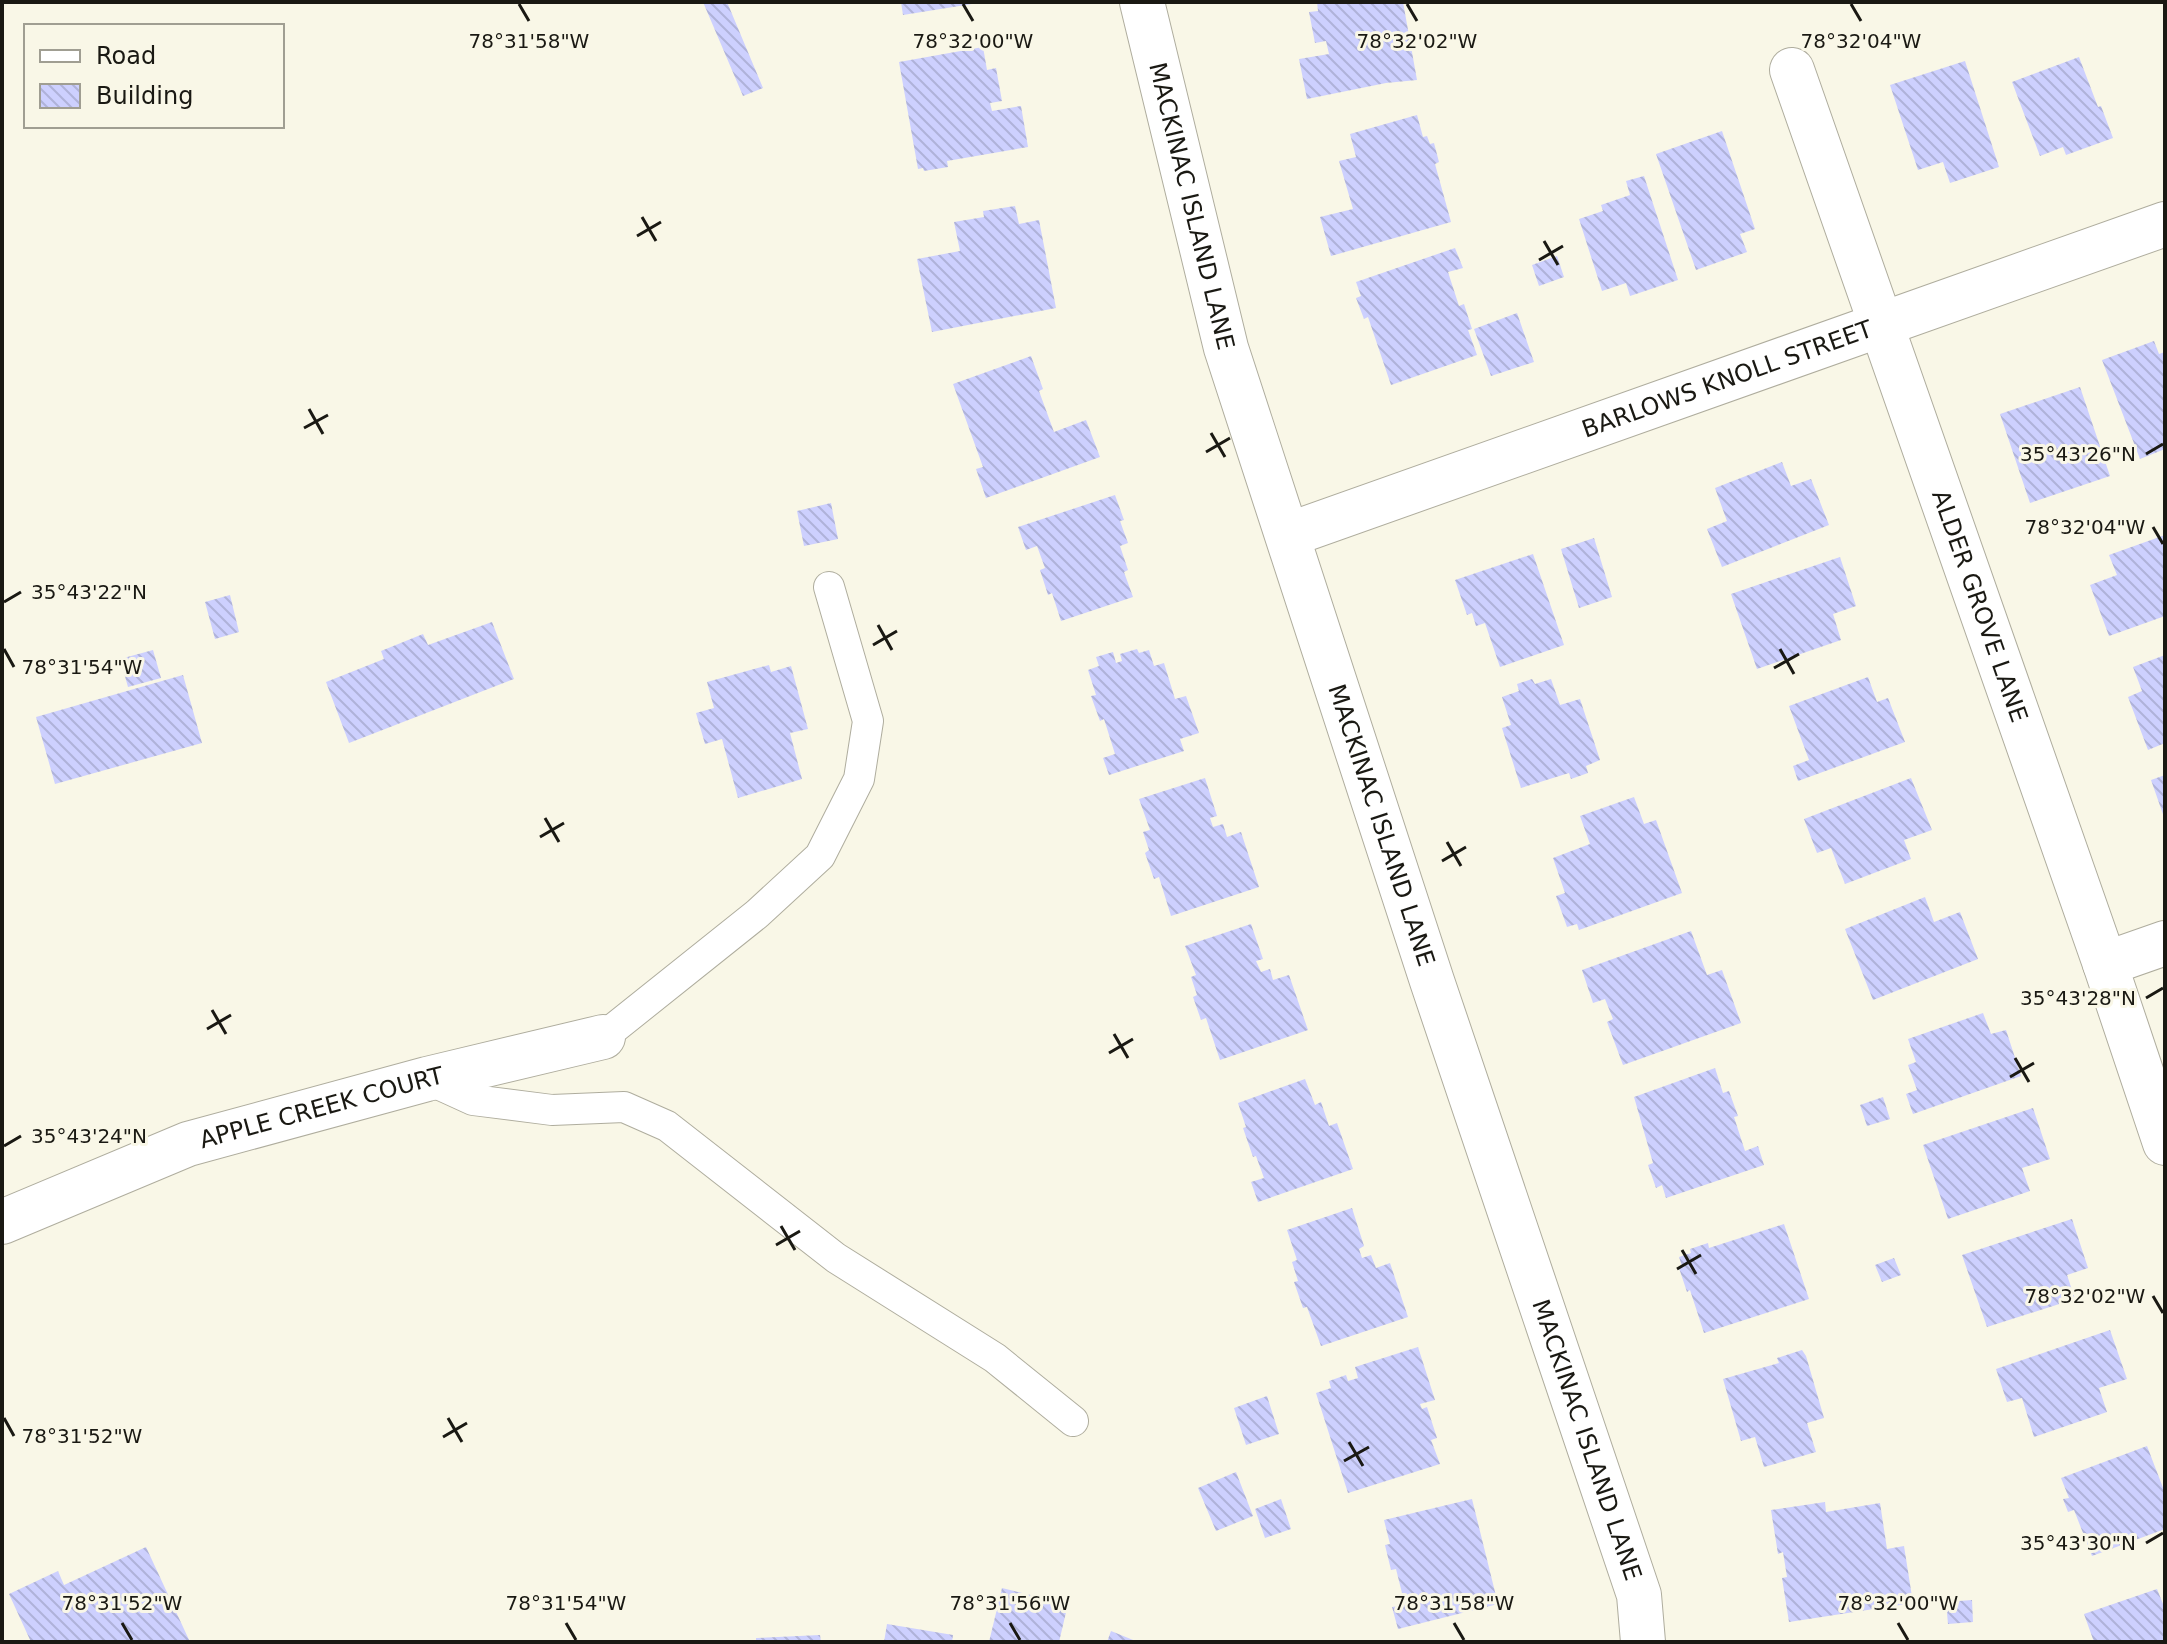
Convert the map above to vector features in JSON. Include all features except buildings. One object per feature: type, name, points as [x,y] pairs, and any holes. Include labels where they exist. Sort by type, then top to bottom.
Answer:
[{"type":"street","name":"MACKINAC ISLAND LANE","points":[[1142,2],[1226,348],[1432,981],[1639,1595],[1643,1642]]},
{"type":"street","name":"ALDER GROVE LANE","points":[[1792,70],[2165,1143]]},
{"type":"street","name":"BARLOWS KNOLL STREET","points":[[1288,535],[2165,224]]},
{"type":"street","points":[[2105,964],[2165,943]]},
{"type":"street","name":"APPLE CREEK COURT","points":[[2,1222],[188,1144],[427,1079],[603,1037]]},
{"type":"lane","points":[[603,1037],[757,914],[820,856],[859,779],[868,721],[829,587]]},
{"type":"lane","points":[[427,1079],[473,1100],[552,1110],[624,1107],[667,1126],[836,1258],[995,1358],[1073,1421]]}]
